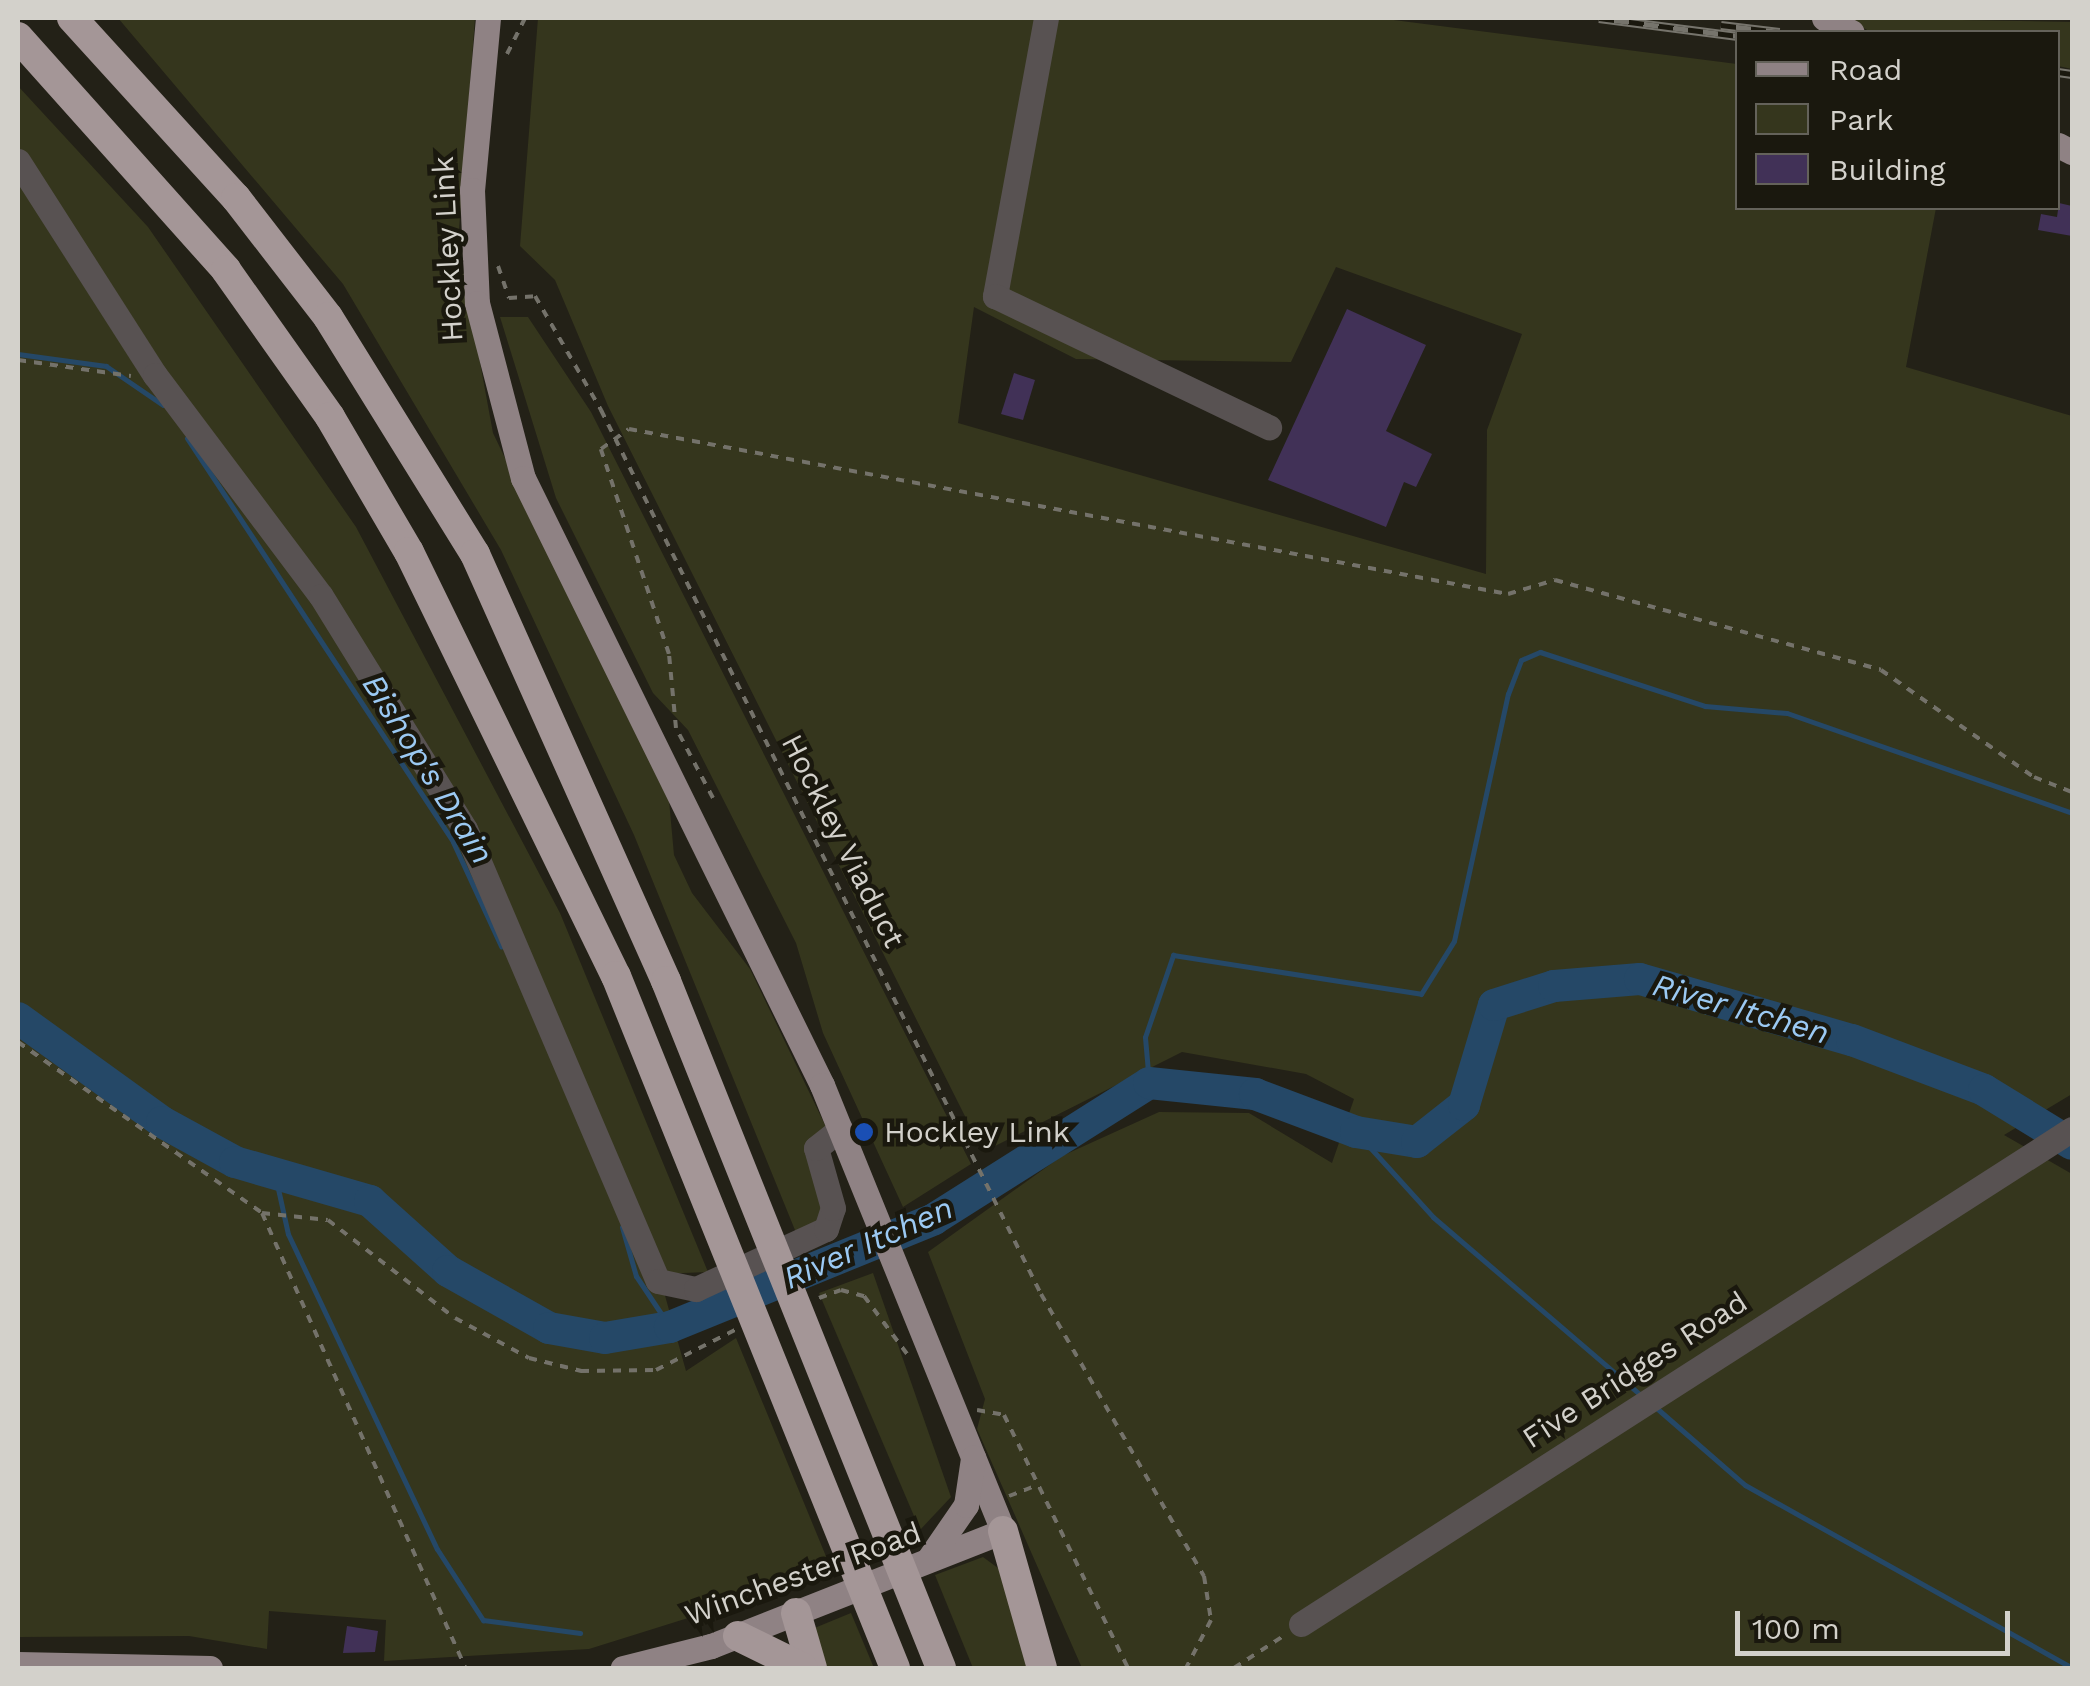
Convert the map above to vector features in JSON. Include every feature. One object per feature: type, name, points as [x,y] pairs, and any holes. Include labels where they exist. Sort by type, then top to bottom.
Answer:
[{"type":"highway","points":[[72,18],[236,198],[328,317],[475,554],[570,756],[941,1668]]},
{"type":"highway","points":[[18,37],[226,270],[368,480],[514,752],[724,1242],[895,1668]]},
{"type":"highway","points":[[1003,1531],[1042,1668]]},
{"type":"highway","points":[[796,1614],[812,1668]]},
{"type":"highway","points":[[738,1636],[803,1668]]},
{"type":"main road","name":"Hockley Link","points":[[488,18],[472,190],[493,384],[523,478],[840,1129],[1003,1531]]},
{"type":"main road","points":[[1824,18],[1848,30]]},
{"type":"main road","points":[[925,1564],[966,1504],[974,1453]]},
{"type":"main road","name":"Winchester Road","points":[[622,1668],[738,1636],[1003,1531]]},
{"type":"main road","points":[[18,1664],[210,1668]]},
{"type":"lane","points":[[1046,18],[995,296],[1270,427]]},
{"type":"lane","points":[[18,161],[155,375],[321,596],[465,829],[658,1281],[696,1288],[826,1229],[833,1208],[816,1148],[840,1129]]},
{"type":"lane","name":"Five Bridges Road","points":[[1301,1624],[2072,1129]]},
{"type":"path","points":[[504,63],[525,18]]},
{"type":"path","name":"Hockley Viaduct","points":[[496,260],[508,298],[536,296],[601,410],[1041,1294],[1204,1576],[1211,1620],[1186,1668]]},
{"type":"path","points":[[18,360],[155,375]]},
{"type":"path","points":[[713,798],[676,728],[670,654],[601,449],[629,429],[1508,594],[1555,580],[1881,670],[2034,777],[2072,792]]},
{"type":"path","points":[[18,1042],[262,1213],[328,1220],[358,1237],[455,1318],[529,1358],[636,1374],[687,1359],[713,1338]]},
{"type":"path","points":[[262,1213],[466,1668]]},
{"type":"path","points":[[842,1290],[881,1310],[911,1361]]},
{"type":"path","points":[[977,1410],[1004,1415],[1128,1668]]},
{"type":"path","points":[[1007,1497],[1037,1486]]},
{"type":"path","points":[[1234,1668],[1301,1624]]},
{"type":"green space","points":[[118,18],[475,18],[458,243],[493,433],[669,800],[674,855],[692,893],[750,969],[825,1125],[824,1216],[797,1235],[634,835],[501,550],[343,284]]},
{"type":"green space","points":[[538,18],[1378,18],[1735,64],[1735,210],[1936,210],[1906,367],[2072,416],[2072,1094],[2004,1135],[2072,1174],[2072,1668],[1082,1668],[977,1429],[985,1399],[928,1252],[1062,1156],[1159,1112],[1249,1113],[1332,1163],[1354,1099],[1306,1074],[1182,1052],[983,1152],[608,406],[555,280],[520,246]],"holes":[[[1336,267],[1522,334],[1487,430],[1486,574],[958,423],[974,307],[1076,359],[1291,362]]]},
{"type":"green space","points":[[1845,18],[2072,22],[2072,69],[2060,66],[2060,30],[1867,30]]},
{"type":"green space","points":[[18,86],[148,227],[356,527],[560,913],[708,1272],[659,1274],[686,1371],[736,1338],[830,1566],[803,1582],[589,1649],[384,1661],[386,1620],[269,1611],[267,1649],[189,1636],[18,1637]]},
{"type":"green space","points":[[500,317],[528,317],[591,412],[971,1164],[903,1207],[823,1033],[796,943],[688,730],[653,693],[556,498]]},
{"type":"green space","points":[[873,1273],[951,1497],[920,1530],[819,1293]]},
{"type":"green space","points":[[983,1557],[1002,1571],[1028,1668],[973,1668],[935,1575]]},
{"type":"green space","points":[[851,1613],[874,1668],[823,1668],[812,1629]]},
{"type":"building","points":[[2060,203],[2072,206],[2072,236],[2038,230],[2041,214],[2057,217]]},
{"type":"building","points":[[1347,309],[1426,345],[1386,431],[1432,454],[1416,487],[1404,482],[1386,527],[1268,480]]},
{"type":"building","points":[[1014,373],[1035,380],[1023,420],[1001,414]]},
{"type":"building","points":[[347,1626],[378,1631],[375,1652],[343,1653]]},
{"type":"waterway","name":"Bishop's Drain","points":[[18,354],[106,366],[163,405]]},
{"type":"waterway","name":"Bishop's Drain","points":[[187,438],[453,842],[501,946]]},
{"type":"waterway","points":[[1149,1083],[1145,1037],[1173,955],[1421,994],[1454,941],[1508,694],[1521,660],[1540,652],[1705,706],[1787,713],[2072,813]]},
{"type":"waterway","name":"River Itchen","points":[[18,1018],[162,1122],[235,1162],[370,1201],[448,1271],[549,1328],[605,1338],[670,1327],[934,1219],[1149,1083],[1255,1094],[1356,1132],[1417,1142],[1464,1105],[1494,1005],[1554,986],[1640,979],[1852,1040],[1984,1090],[2072,1144]]},
{"type":"waterway","points":[[1356,1132],[1433,1217],[1641,1395]]},
{"type":"waterway","points":[[275,1175],[288,1234],[437,1549],[483,1620],[580,1633]]},
{"type":"waterway","name":"Bishop's Drain","points":[[622,1227],[636,1276],[670,1327]]},
{"type":"waterway","points":[[1653,1405],[1745,1485],[2072,1668]]},
{"type":"railway","points":[[1599,18],[1735,36]]},
{"type":"railway","points":[[1721,25],[1763,30]]},
{"type":"railway","points":[[2060,72],[2072,74]]},
{"type":"place","name":"Hockley Link","points":[[864,1132]]}]
